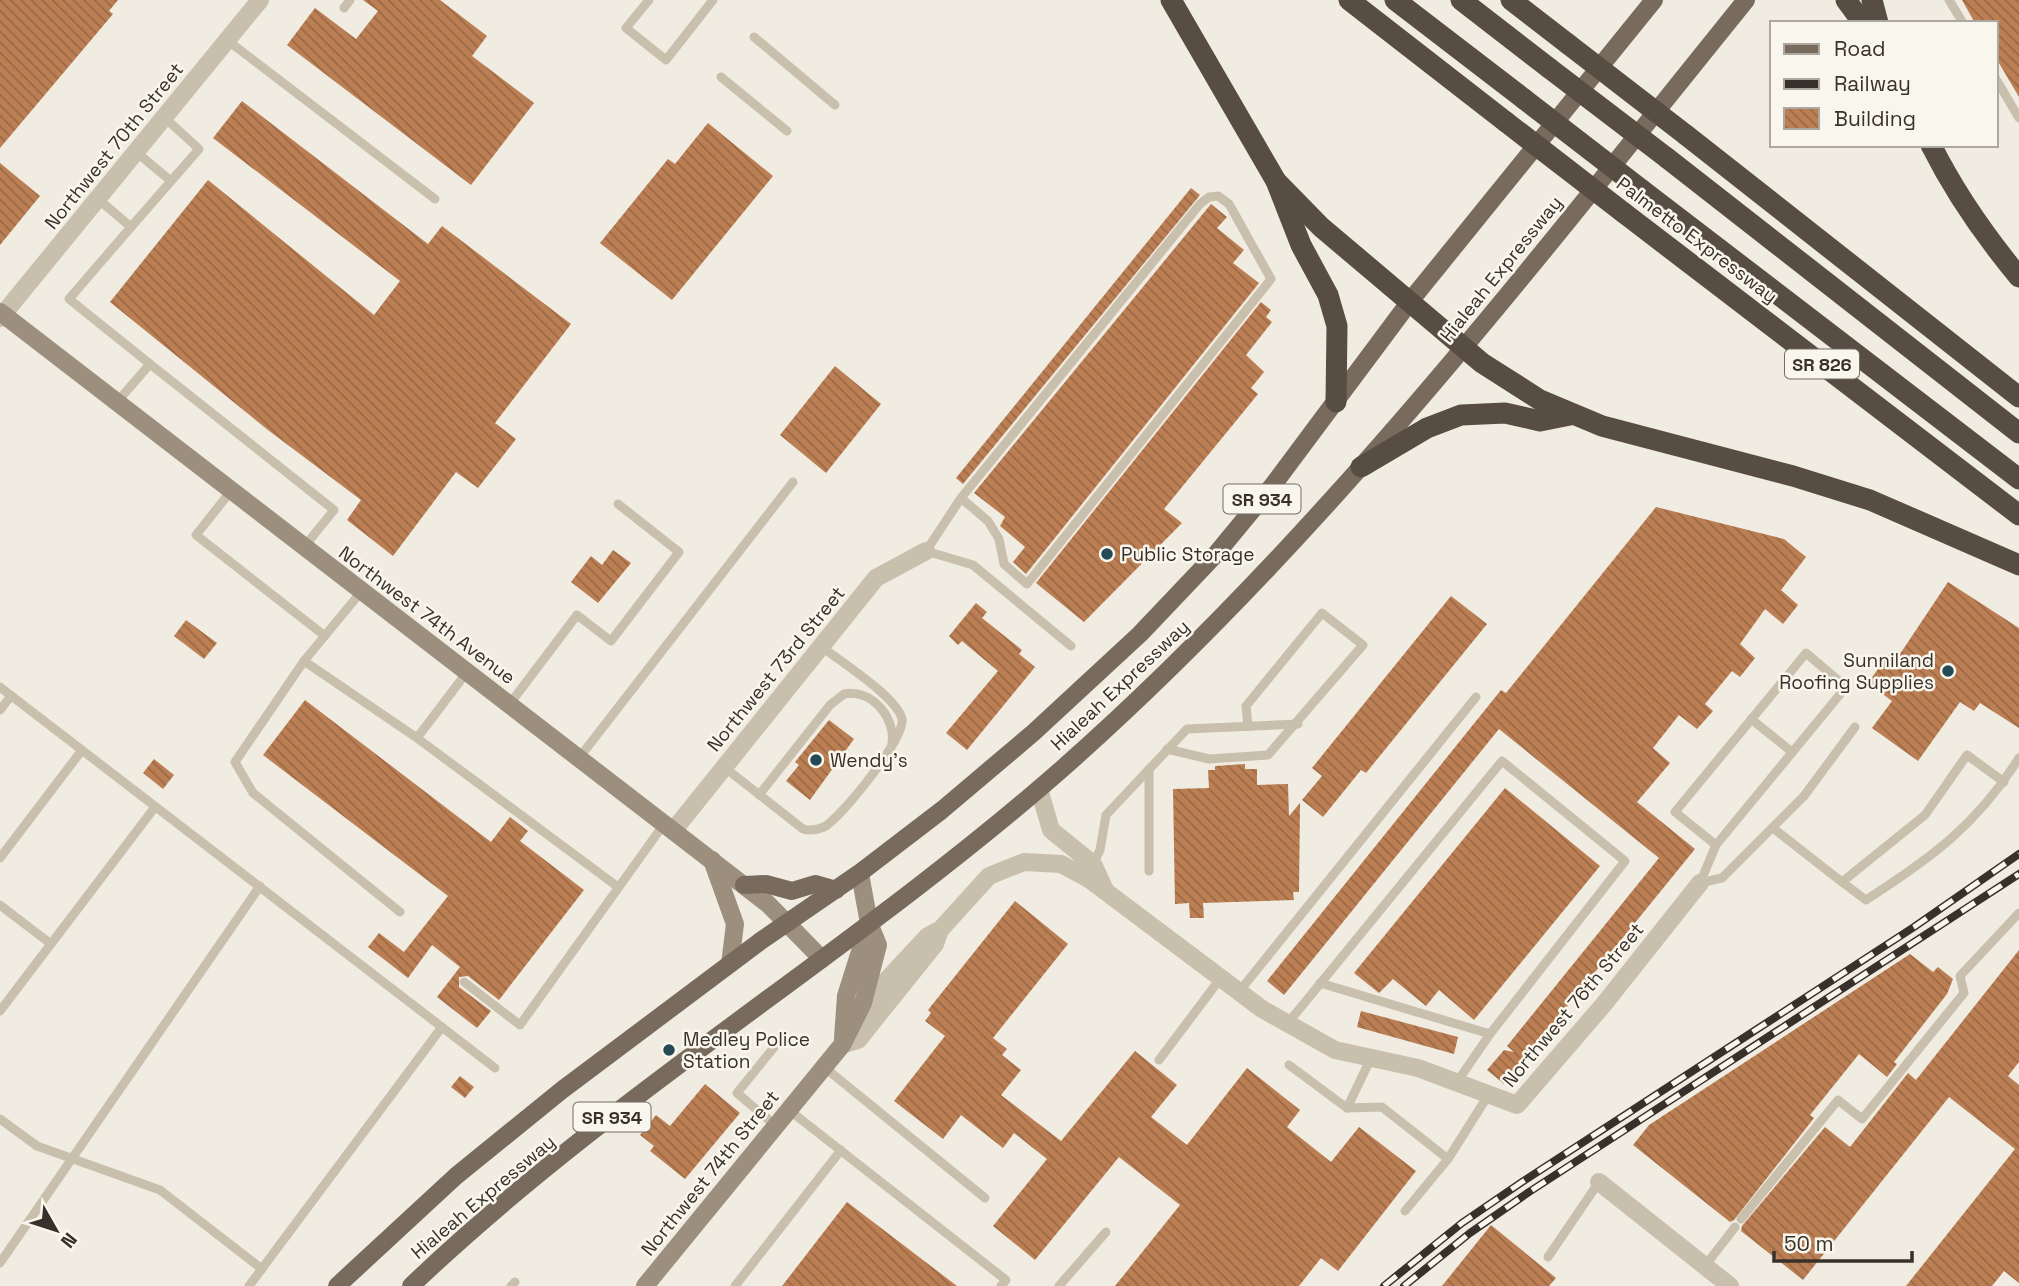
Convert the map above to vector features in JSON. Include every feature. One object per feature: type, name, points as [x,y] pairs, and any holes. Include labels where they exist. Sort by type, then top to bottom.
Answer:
[{"type":"highway","points":[[1171,0],[1276,181],[1301,245],[1328,295],[1336,326],[1336,402]]},
{"type":"highway","name":"Palmetto Expressway","points":[[1349,0],[2019,515]]},
{"type":"highway","points":[[1395,0],[2019,479]]},
{"type":"highway","points":[[1461,0],[2019,433]]},
{"type":"highway","points":[[1511,0],[2019,397]]},
{"type":"highway","points":[[1846,0],[1862,21]]},
{"type":"highway","points":[[1871,0],[1877,21]]},
{"type":"highway","points":[[1932,147],[1947,177],[1995,248],[2019,277]]},
{"type":"highway","points":[[1276,181],[1321,227],[1465,348],[1511,384],[1570,415],[1633,436],[1794,476],[1870,500],[2019,565]]},
{"type":"highway","points":[[1361,467],[1448,419],[1489,412],[1540,421],[1570,415]]},
{"type":"main road","name":"Hialeah Expressway","points":[[337,1286],[510,1132],[730,964],[860,874],[1007,755],[1140,634],[1232,535],[1336,402],[1411,300],[1654,0]]},
{"type":"main road","name":"Hialeah Expressway","points":[[411,1286],[525,1186],[869,923],[1039,789],[1204,634],[1361,467],[1465,348],[1746,0]]},
{"type":"main road","points":[[744,885],[766,884],[792,891],[815,884],[836,890]]},
{"type":"street","name":"Northwest 70th Street","points":[[1,315],[260,0]]},
{"type":"street","name":"Northwest 74th Avenue","points":[[1,315],[744,885],[788,922],[822,959]]},
{"type":"street","name":"Northwest 73rd Street","points":[[669,827],[724,767],[876,578],[926,551]]},
{"type":"street","points":[[1039,789],[1051,830],[1093,864],[1105,890],[1238,993],[1287,1024],[1335,1050],[1371,1058]]},
{"type":"street","points":[[712,860],[734,924],[730,964]]},
{"type":"street","name":"Northwest 74th Street","points":[[861,1007],[928,936],[940,930],[989,876],[1024,862],[1045,861],[1067,866],[1105,890]]},
{"type":"street","points":[[843,1036],[861,1007],[878,945],[869,923],[860,874]]},
{"type":"street","name":"Northwest 76th Street","points":[[1371,1058],[1419,1068],[1517,1105],[1604,1004],[1700,883]]},
{"type":"street","points":[[843,1036],[846,996],[869,923]]},
{"type":"street","name":"Northwest 74th Street","points":[[645,1286],[824,1067],[843,1036],[858,1040],[935,944],[940,930]]},
{"type":"street","points":[[1599,1182],[1730,1286]]},
{"type":"lane","points":[[649,0],[626,28],[666,60],[713,0]]},
{"type":"lane","points":[[1949,0],[1962,21]]},
{"type":"lane","points":[[754,37],[835,105]]},
{"type":"lane","points":[[228,40],[435,200]]},
{"type":"lane","points":[[722,77],[787,131]]},
{"type":"lane","points":[[1998,82],[2019,118]]},
{"type":"lane","points":[[164,117],[199,149],[69,299],[334,510],[304,547]]},
{"type":"lane","points":[[136,152],[171,181]]},
{"type":"lane","points":[[961,498],[988,521],[999,539],[1004,565],[1027,584],[1271,279],[1229,204],[1218,196],[1209,197],[1200,204],[961,498],[926,551],[973,565],[1071,646]]},
{"type":"lane","points":[[98,199],[131,227]]},
{"type":"lane","points":[[117,402],[150,363]]},
{"type":"lane","points":[[579,758],[793,482]]},
{"type":"lane","points":[[231,491],[196,535],[325,635]]},
{"type":"lane","points":[[509,705],[577,615],[611,641],[679,552],[618,504]]},
{"type":"lane","points":[[361,592],[304,661],[234,762],[253,793],[400,912]]},
{"type":"lane","points":[[1167,750],[1209,759],[1268,755],[1298,724],[1363,645],[1322,613],[1246,706],[1248,726]]},
{"type":"lane","points":[[724,767],[803,829],[823,827],[837,816],[892,745],[901,729],[902,720],[892,702],[821,646]]},
{"type":"lane","points":[[1700,883],[1716,845],[1846,687],[1806,653],[1675,812],[1716,845]]},
{"type":"lane","points":[[304,661],[417,738],[618,887]]},
{"type":"lane","points":[[417,738],[467,672]]},
{"type":"lane","points":[[0,687],[495,1068]]},
{"type":"lane","points":[[759,795],[830,705],[844,694],[864,696],[886,713],[892,730],[892,745]]},
{"type":"lane","points":[[0,709],[11,696]]},
{"type":"lane","points":[[1238,993],[1476,697]]},
{"type":"lane","points":[[1751,719],[1792,752]]},
{"type":"lane","points":[[1093,864],[1100,850],[1106,815],[1187,729],[1298,724]]},
{"type":"lane","points":[[1700,883],[1722,878],[1773,828],[1804,796],[1855,727]]},
{"type":"lane","points":[[0,858],[82,750]]},
{"type":"lane","points":[[1842,882],[1925,815],[1967,755],[2004,782]]},
{"type":"lane","points":[[1773,828],[1866,900],[1916,868],[1963,829],[1994,797],[2019,758]]},
{"type":"lane","points":[[1287,1024],[1502,761],[1625,861],[1490,1034],[1457,1082]]},
{"type":"lane","points":[[1149,769],[1149,871]]},
{"type":"lane","points":[[0,1011],[155,807]]},
{"type":"lane","points":[[464,982],[520,1026],[618,887],[669,827]]},
{"type":"lane","points":[[0,1263],[5,1248],[72,1159],[260,886]]},
{"type":"lane","points":[[0,905],[51,944]]},
{"type":"lane","points":[[1705,1266],[1838,1100],[1862,1119],[1964,993],[1960,976],[2019,914]]},
{"type":"lane","points":[[1159,1060],[1220,979]]},
{"type":"lane","points":[[1320,983],[1490,1034]]},
{"type":"lane","points":[[249,1286],[442,1027]]},
{"type":"lane","points":[[776,1126],[737,1093],[780,1040]]},
{"type":"lane","points":[[1347,1108],[1371,1058]]},
{"type":"lane","points":[[1289,1065],[1347,1108],[1382,1107],[1448,1159]]},
{"type":"lane","points":[[824,1067],[985,1198]]},
{"type":"lane","points":[[1405,1211],[1448,1159],[1489,1094]]},
{"type":"lane","points":[[789,1110],[1006,1280],[1001,1286]]},
{"type":"lane","points":[[0,1119],[37,1146],[160,1190],[262,1269]]},
{"type":"lane","points":[[734,1286],[841,1150]]},
{"type":"lane","points":[[1548,1257],[1599,1182]]},
{"type":"lane","points":[[1059,1286],[1106,1233]]},
{"type":"building","points":[[0,0],[118,0],[109,11],[113,14],[0,148]]},
{"type":"building","points":[[363,0],[440,0],[487,36],[472,56],[534,103],[471,185],[287,45],[315,8],[356,39],[378,11]]},
{"type":"building","points":[[1962,0],[2019,0],[2019,97],[1998,61],[1998,21],[1974,21]]},
{"type":"building","points":[[242,101],[428,244],[442,226],[571,324],[495,423],[516,439],[478,488],[456,472],[393,556],[347,520],[361,500],[268,430],[110,302],[208,180],[374,315],[400,281],[213,138]]},
{"type":"building","points":[[708,123],[773,176],[672,300],[600,243],[668,159],[675,164]]},
{"type":"building","points":[[0,163],[40,196],[0,245]]},
{"type":"building","points":[[1191,188],[1200,195],[963,484],[956,478]]},
{"type":"building","points":[[1211,204],[1227,217],[1217,228],[1244,250],[1233,263],[1259,283],[1026,574],[1013,562],[1025,547],[1000,526],[1005,517],[974,493]]},
{"type":"building","points":[[1261,302],[1271,310],[1266,317],[1272,322],[1246,355],[1264,372],[1251,388],[1258,394],[1164,509],[1182,523],[1084,622],[1036,583]]},
{"type":"building","points":[[835,366],[881,404],[826,473],[780,435]]},
{"type":"building","points":[[1656,507],[1784,539],[1806,557],[1781,590],[1798,605],[1783,624],[1765,609],[1740,644],[1755,658],[1740,677],[1732,671],[1705,704],[1713,711],[1697,729],[1679,715],[1653,748],[1670,763],[1637,802],[1695,849],[1504,1084],[1487,1070],[1504,1050],[1514,1052],[1507,1046],[1659,858],[1499,729],[1284,995],[1267,981],[1501,690],[1506,693]]},
{"type":"building","points":[[613,550],[631,563],[598,603],[571,582],[591,556],[602,565]]},
{"type":"building","name":"Sunniland Roofing Supplies","points":[[1948,582],[2019,628],[2019,728],[1980,703],[1974,711],[1960,702],[1918,761],[1872,728],[1892,701],[1868,683],[1888,655],[1896,660]]},
{"type":"building","points":[[1451,596],[1487,624],[1366,773],[1361,770],[1323,817],[1302,800],[1322,776],[1312,768]]},
{"type":"building","points":[[976,603],[987,612],[982,618],[1022,650],[1019,654],[1035,667],[967,750],[946,733],[998,671],[962,641],[958,645],[949,636]]},
{"type":"building","points":[[186,620],[217,643],[204,659],[174,636]]},
{"type":"building","points":[[305,700],[491,842],[510,817],[528,831],[520,841],[584,890],[499,1000],[468,976],[459,977],[459,987],[491,1011],[477,1028],[437,997],[460,967],[432,945],[408,978],[368,947],[379,933],[404,952],[448,896],[263,755]]},
{"type":"building","name":"Wendy's","points":[[829,720],[854,739],[810,800],[786,781],[799,765],[795,762]]},
{"type":"building","points":[[154,759],[174,775],[163,789],[143,773]]},
{"type":"building","points":[[1245,764],[1245,769],[1257,769],[1257,785],[1288,784],[1289,816],[1300,803],[1299,892],[1293,892],[1294,900],[1203,903],[1204,918],[1190,918],[1189,903],[1175,904],[1173,789],[1209,788],[1208,770],[1215,770],[1215,766]]},
{"type":"building","points":[[1505,788],[1600,866],[1474,1020],[1439,990],[1426,1006],[1393,979],[1379,993],[1354,973]]},
{"type":"building","points":[[1015,901],[1068,944],[993,1038],[1007,1049],[1002,1055],[1021,1070],[1001,1095],[1061,1141],[1135,1051],[1177,1085],[1151,1117],[1187,1145],[1247,1068],[1300,1110],[1287,1127],[1331,1162],[1359,1127],[1416,1171],[1338,1271],[1321,1258],[1299,1286],[1115,1286],[1180,1205],[1119,1157],[1035,1260],[993,1226],[1047,1159],[1014,1133],[1003,1148],[961,1115],[943,1139],[894,1101],[945,1036],[925,1021],[931,1013],[928,1010]]},
{"type":"building","points":[[2019,950],[2019,1062],[2008,1076],[2019,1085],[2019,1283],[2004,1271],[1992,1286],[1906,1286],[2015,1149],[1949,1097],[1803,1280],[1741,1231],[1742,1226],[1825,1127],[1850,1147],[1908,1073],[1916,1080]]},
{"type":"building","points":[[1910,954],[1933,972],[1938,967],[1953,979],[1947,994],[1894,1062],[1897,1064],[1887,1077],[1859,1054],[1810,1115],[1814,1118],[1734,1220],[1730,1222],[1633,1145],[1649,1125]]},
{"type":"building","points":[[1361,1011],[1458,1037],[1454,1054],[1357,1027]]},
{"type":"building","points":[[460,1076],[474,1087],[465,1098],[451,1087]]},
{"type":"building","points":[[705,1084],[740,1113],[685,1179],[650,1151],[654,1146],[640,1135],[656,1115],[670,1126]]},
{"type":"building","points":[[847,1202],[957,1286],[782,1286]]},
{"type":"building","points":[[1491,1225],[1556,1278],[1549,1286],[1442,1286]]},
{"type":"railway","points":[[1384,1286],[1462,1223],[1522,1182],[1914,927],[2019,854]]},
{"type":"railway","points":[[1404,1286],[1470,1233],[1529,1192],[2019,874]]},
{"type":"place","name":"Public Storage","points":[[1107,554]]},
{"type":"place","name":"Sunniland Roofing Supplies","points":[[1948,671]]},
{"type":"place","name":"Wendy's","points":[[816,760]]},
{"type":"place","name":"Medley Police Station","points":[[669,1050]]}]
